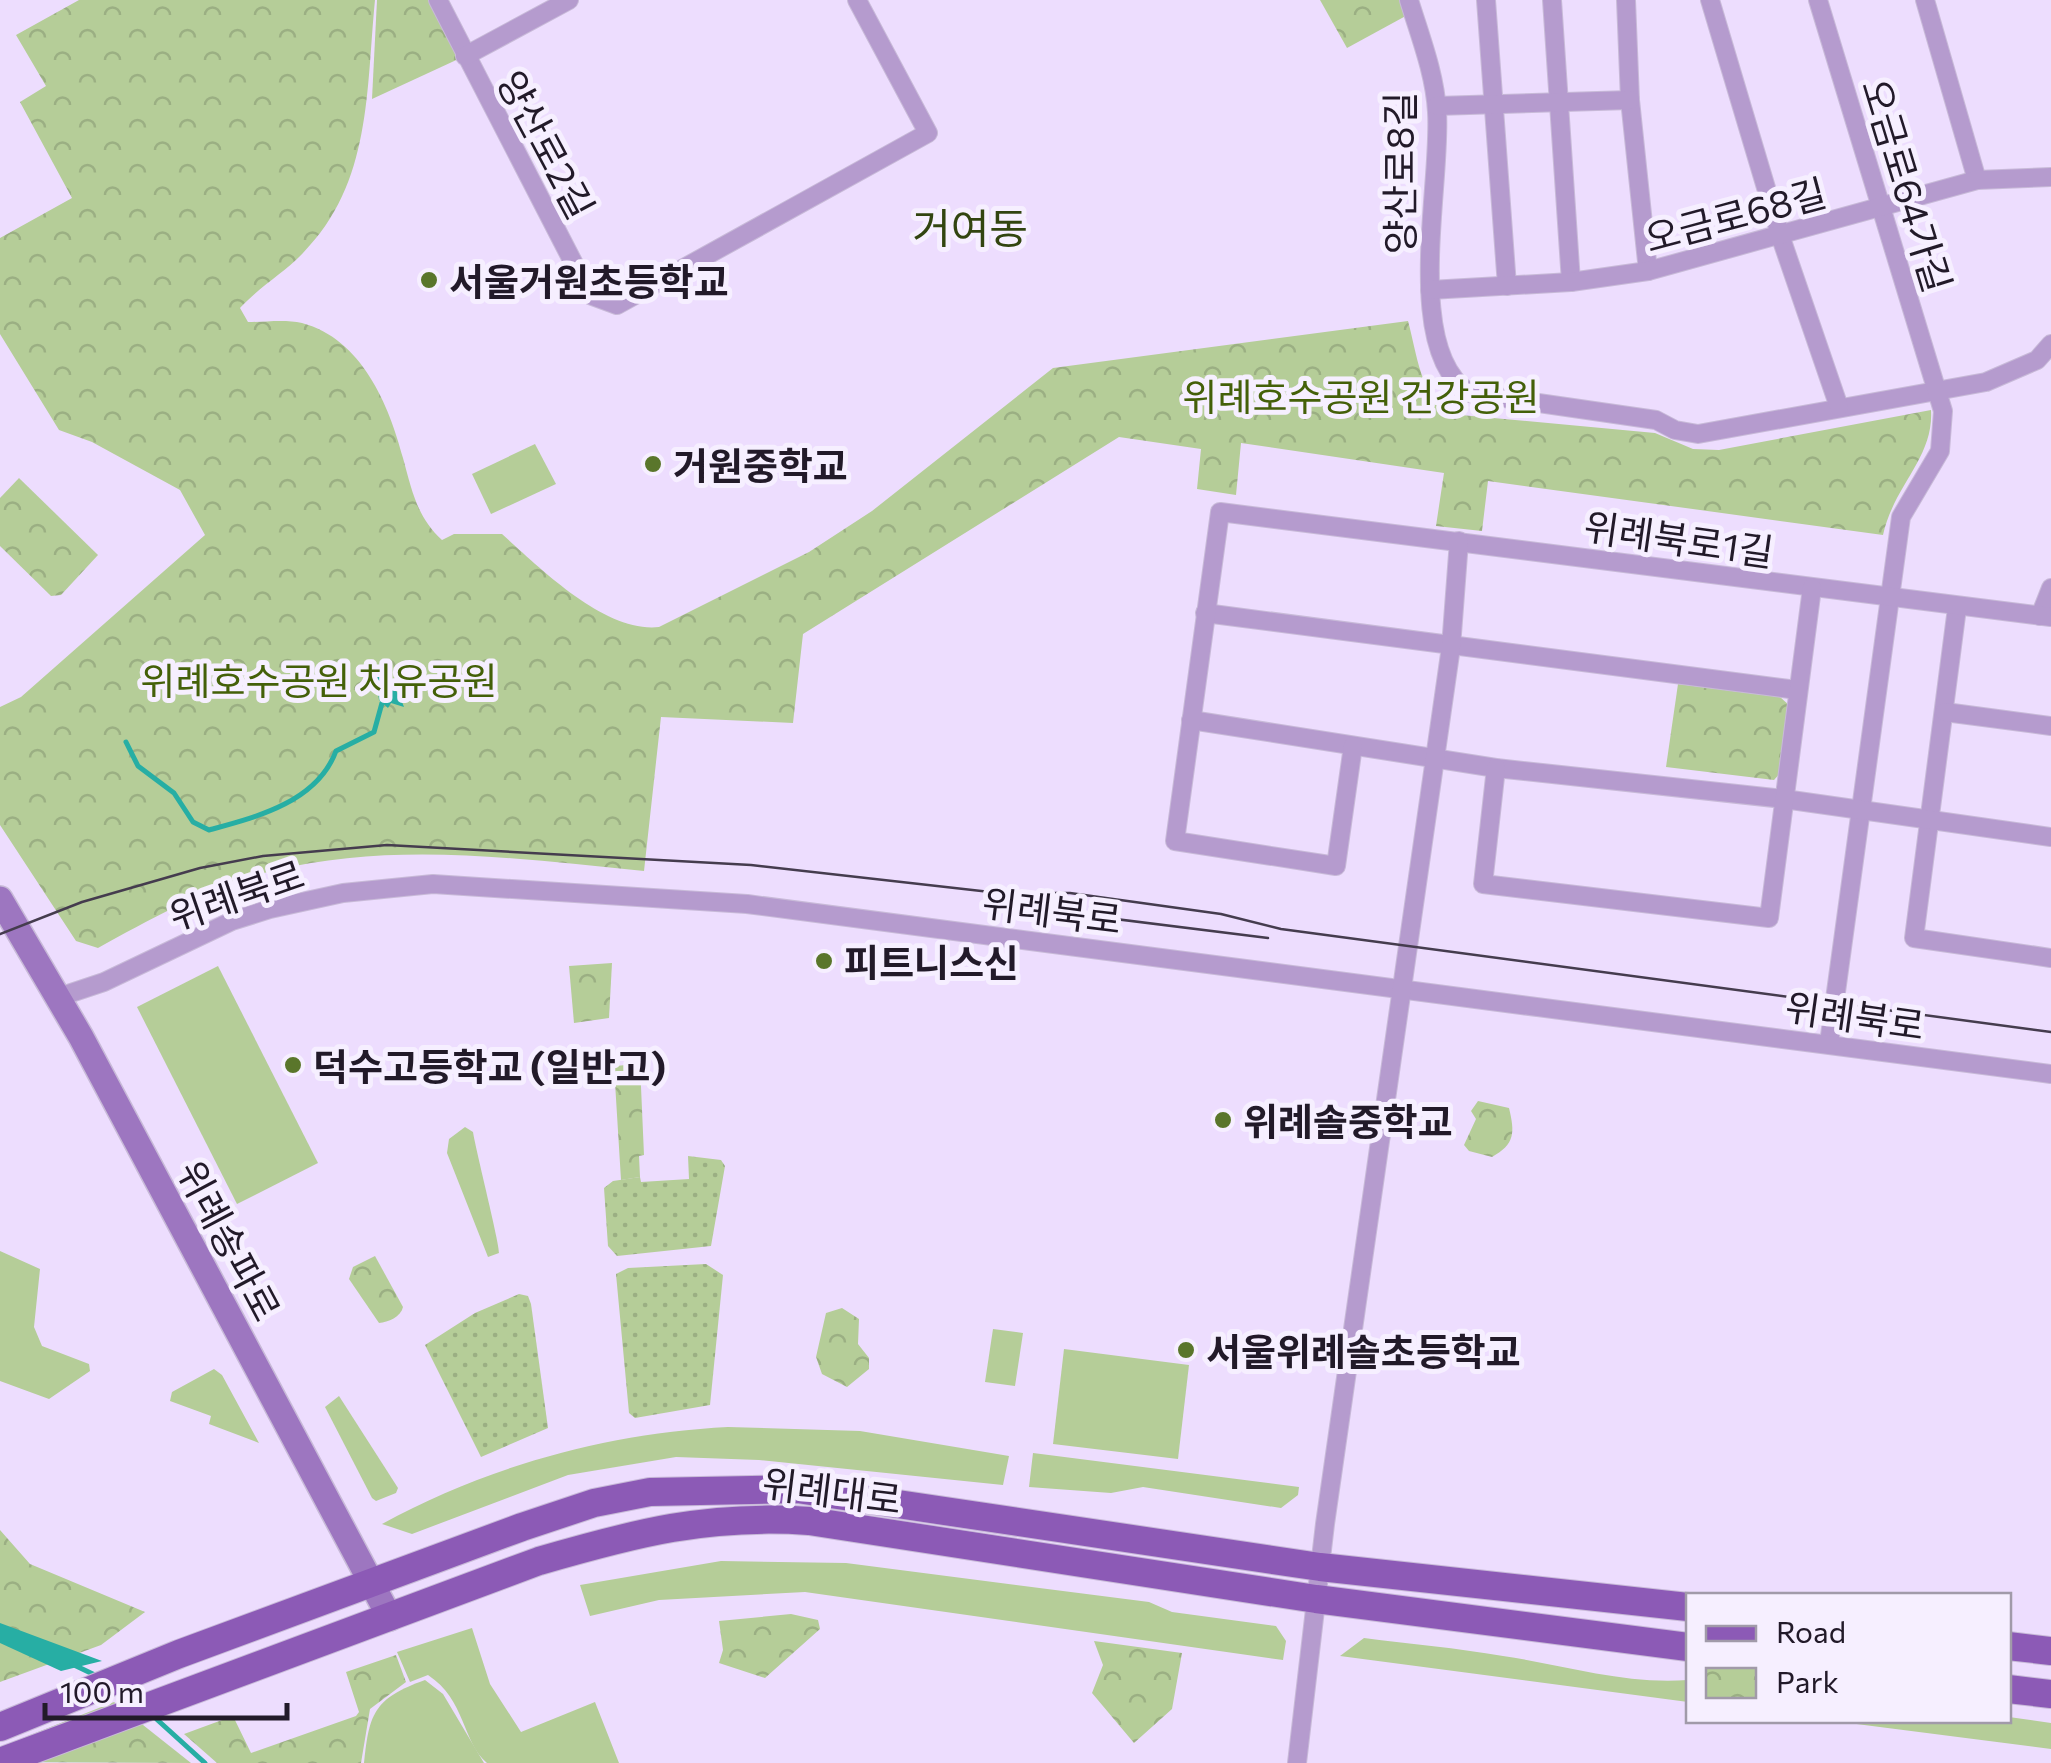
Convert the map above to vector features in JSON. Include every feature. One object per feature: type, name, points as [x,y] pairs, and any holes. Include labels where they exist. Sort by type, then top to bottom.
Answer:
[{"type":"main road","name":"위례송파로","points":[[0,899],[59,997],[390,1618]]},
{"type":"main road","name":"위례대로","points":[[0,1727],[373,1581],[594,1503],[650,1492],[797,1489],[1320,1567],[1686,1606]]},
{"type":"main road","name":"위례대로","points":[[0,1762],[539,1561],[622,1537],[745,1516],[809,1521],[1316,1600],[1686,1647]]},
{"type":"main road","points":[[2011,1646],[2051,1651]]},
{"type":"main road","points":[[2011,1689],[2051,1694]]},
{"type":"street","name":"양산로2길","points":[[438,0],[590,294],[617,304],[928,133],[856,0]]},
{"type":"street","points":[[464,56],[569,0]]},
{"type":"street","name":"양산로8길","points":[[1409,0],[1437,106],[1430,290],[1441,357],[1450,376],[1470,392],[1656,420],[1698,434],[2008,376],[2038,360],[2051,344]]},
{"type":"street","points":[[1486,0],[1507,286]]},
{"type":"street","points":[[1552,0],[1571,282]]},
{"type":"street","points":[[1626,0],[1630,100],[1648,271]]},
{"type":"street","points":[[1710,0],[1781,238],[1839,408]]},
{"type":"street","name":"오금로64가길","points":[[1818,0],[1943,411],[1940,451],[1901,518],[1828,1044]]},
{"type":"street","points":[[1925,0],[1977,180]]},
{"type":"street","points":[[1437,106],[1558,106],[1630,100]]},
{"type":"street","name":"오금로68길","points":[[1430,290],[1571,282],[1648,271],[1781,238],[1977,180],[2051,177]]},
{"type":"street","name":"위례북로1길","points":[[1353,746],[1336,866],[1175,841],[1220,512],[2045,617]]},
{"type":"street","points":[[1297,1763],[1320,1567],[1451,647],[1459,542]]},
{"type":"street","points":[[1496,768],[1483,884],[1769,918],[1812,588]]},
{"type":"street","points":[[2045,617],[2051,588]]},
{"type":"street","points":[[1958,608],[1914,938],[2051,958]]},
{"type":"street","points":[[1206,613],[1797,690]]},
{"type":"street","points":[[1946,712],[2051,726]]},
{"type":"street","points":[[1191,720],[1496,768],[1784,799],[2051,837]]},
{"type":"street","name":"위례북로","points":[[59,997],[270,909],[343,893],[433,884],[747,904],[2051,1074]]},
{"type":"green space","name":"위례호수공원 치유공원","points":[[79,0],[375,0],[362,134],[342,197],[326,226],[303,253],[240,308],[248,322],[295,322],[323,331],[357,359],[390,417],[421,513],[442,540],[454,534],[502,534],[574,595],[617,620],[638,626],[659,627],[809,552],[872,511],[1053,368],[1408,321],[1426,385],[1450,414],[1655,433],[1693,449],[1719,450],[1931,410],[1930,427],[1883,535],[1488,481],[1482,531],[1436,526],[1444,473],[1241,443],[1236,495],[1197,489],[1201,449],[1119,437],[803,634],[793,723],[661,717],[644,871],[458,855],[318,862],[227,885],[98,948],[76,941],[0,825],[0,707],[21,697],[205,535],[180,490],[92,442],[59,430],[0,334],[0,238],[72,198],[20,102],[46,86],[16,35]]},
{"type":"green space","points":[[377,0],[438,0],[465,56],[372,99]]},
{"type":"green space","points":[[1320,0],[1409,0],[1413,12],[1347,48]]},
{"type":"green space","points":[[535,444],[556,484],[491,514],[472,474]]},
{"type":"green space","points":[[19,478],[98,555],[61,595],[51,596],[0,546],[0,498]]},
{"type":"green space","points":[[1678,684],[1780,697],[1790,706],[1782,771],[1774,780],[1666,767]]},
{"type":"green space","points":[[612,963],[609,1018],[574,1023],[569,966]]},
{"type":"green space","points":[[218,966],[318,1163],[237,1204],[137,1007]]},
{"type":"green space","points":[[640,1064],[644,1155],[639,1156],[640,1177],[621,1180],[614,1066]]},
{"type":"green space","points":[[1478,1101],[1509,1108],[1511,1137],[1492,1157],[1469,1151],[1464,1145],[1476,1119],[1471,1111]]},
{"type":"green space","points":[[465,1127],[473,1132],[498,1246],[499,1253],[488,1257],[447,1153],[449,1139]]},
{"type":"green space","points":[[688,1156],[721,1160],[725,1166],[711,1246],[617,1256],[608,1246],[604,1188],[613,1181],[640,1177],[641,1182],[689,1179]]},
{"type":"green space","points":[[0,1251],[40,1269],[34,1327],[42,1346],[89,1364],[90,1371],[49,1399],[0,1381]]},
{"type":"green space","points":[[375,1256],[403,1307],[397,1316],[379,1323],[349,1279],[353,1267]]},
{"type":"green space","points":[[706,1264],[723,1275],[710,1405],[635,1418],[629,1413],[616,1274],[628,1268]]},
{"type":"green space","points":[[519,1294],[528,1296],[531,1304],[548,1428],[481,1457],[425,1345],[475,1313]]},
{"type":"green space","points":[[842,1308],[859,1319],[858,1344],[869,1358],[869,1369],[847,1387],[822,1374],[816,1357],[826,1313]]},
{"type":"green space","points":[[993,1329],[1023,1333],[1015,1386],[985,1382]]},
{"type":"green space","points":[[1064,1349],[1189,1365],[1178,1459],[1053,1444]]},
{"type":"green space","points":[[214,1369],[222,1375],[259,1443],[209,1424],[211,1416],[170,1401],[172,1392]]},
{"type":"green space","points":[[339,1396],[398,1488],[396,1493],[376,1501],[372,1498],[325,1407]]},
{"type":"green space","points":[[728,1427],[860,1431],[1009,1456],[1003,1485],[759,1460],[676,1457],[568,1475],[412,1534],[382,1524],[464,1485],[550,1456],[638,1437]]},
{"type":"green space","points":[[1033,1453],[1299,1487],[1298,1495],[1281,1508],[1143,1487],[1111,1493],[1029,1487]]},
{"type":"green space","points":[[0,1530],[30,1564],[145,1612],[101,1645],[0,1682]]},
{"type":"green space","points":[[721,1561],[846,1563],[1149,1602],[1172,1612],[1276,1626],[1286,1641],[1283,1660],[805,1592],[659,1600],[590,1616],[580,1585]]},
{"type":"green space","points":[[791,1614],[818,1620],[820,1629],[765,1678],[719,1663],[723,1650],[719,1621]]},
{"type":"green space","points":[[472,1628],[490,1684],[521,1732],[595,1702],[619,1763],[487,1763],[473,1744],[450,1696],[428,1675],[410,1682],[397,1652]]},
{"type":"green space","points":[[1364,1638],[1486,1653],[1619,1677],[1686,1680],[1686,1702],[1340,1656]]},
{"type":"green space","points":[[1094,1641],[1182,1653],[1172,1709],[1134,1743],[1092,1693],[1103,1665]]},
{"type":"green space","points":[[396,1655],[406,1682],[370,1709],[361,1763],[217,1763],[184,1734],[233,1716],[251,1753],[356,1716],[359,1712],[346,1672]]},
{"type":"green space","points":[[425,1680],[443,1694],[484,1763],[364,1763],[372,1719],[378,1709],[395,1693]]},
{"type":"green space","points":[[114,1702],[191,1763],[0,1762],[0,1747]]},
{"type":"green space","points":[[2011,1717],[2051,1723],[2051,1749],[1849,1723],[2011,1723]]},
{"type":"shaded area","points":[[375,670],[399,694],[404,707],[391,703],[388,708],[379,700]]},
{"type":"shaded area","points":[[0,1623],[102,1661],[61,1671],[0,1643]]},
{"type":"waterway","points":[[126,742],[138,766],[174,793],[193,822],[209,830],[265,813],[300,795],[327,769],[336,751],[374,732],[382,703]]},
{"type":"waterway","points":[[72,1664],[99,1677]]},
{"type":"waterway","points":[[152,1715],[205,1763]]},
{"type":"tram line","points":[[0,934],[82,902],[200,868],[263,856],[387,845],[751,865],[999,893],[1070,893],[1221,914],[1281,929],[2051,1032]]},
{"type":"tram line","points":[[995,904],[1268,938]]},
{"type":"place","name":"서울거원초등학교","points":[[429,280]]},
{"type":"place","name":"거원중학교","points":[[653,464]]},
{"type":"place","name":"피트니스신","points":[[824,961]]},
{"type":"place","name":"덕수고등학교 (일반고)","points":[[293,1065]]},
{"type":"place","name":"위례솔중학교","points":[[1223,1120]]},
{"type":"place","name":"서울위례솔초등학교","points":[[1186,1350]]},
{"type":"district","name":"거여동","points":[[970,227]]},
{"type":"park label","name":"위례호수공원 건강공원","points":[[1361,395]]}]
